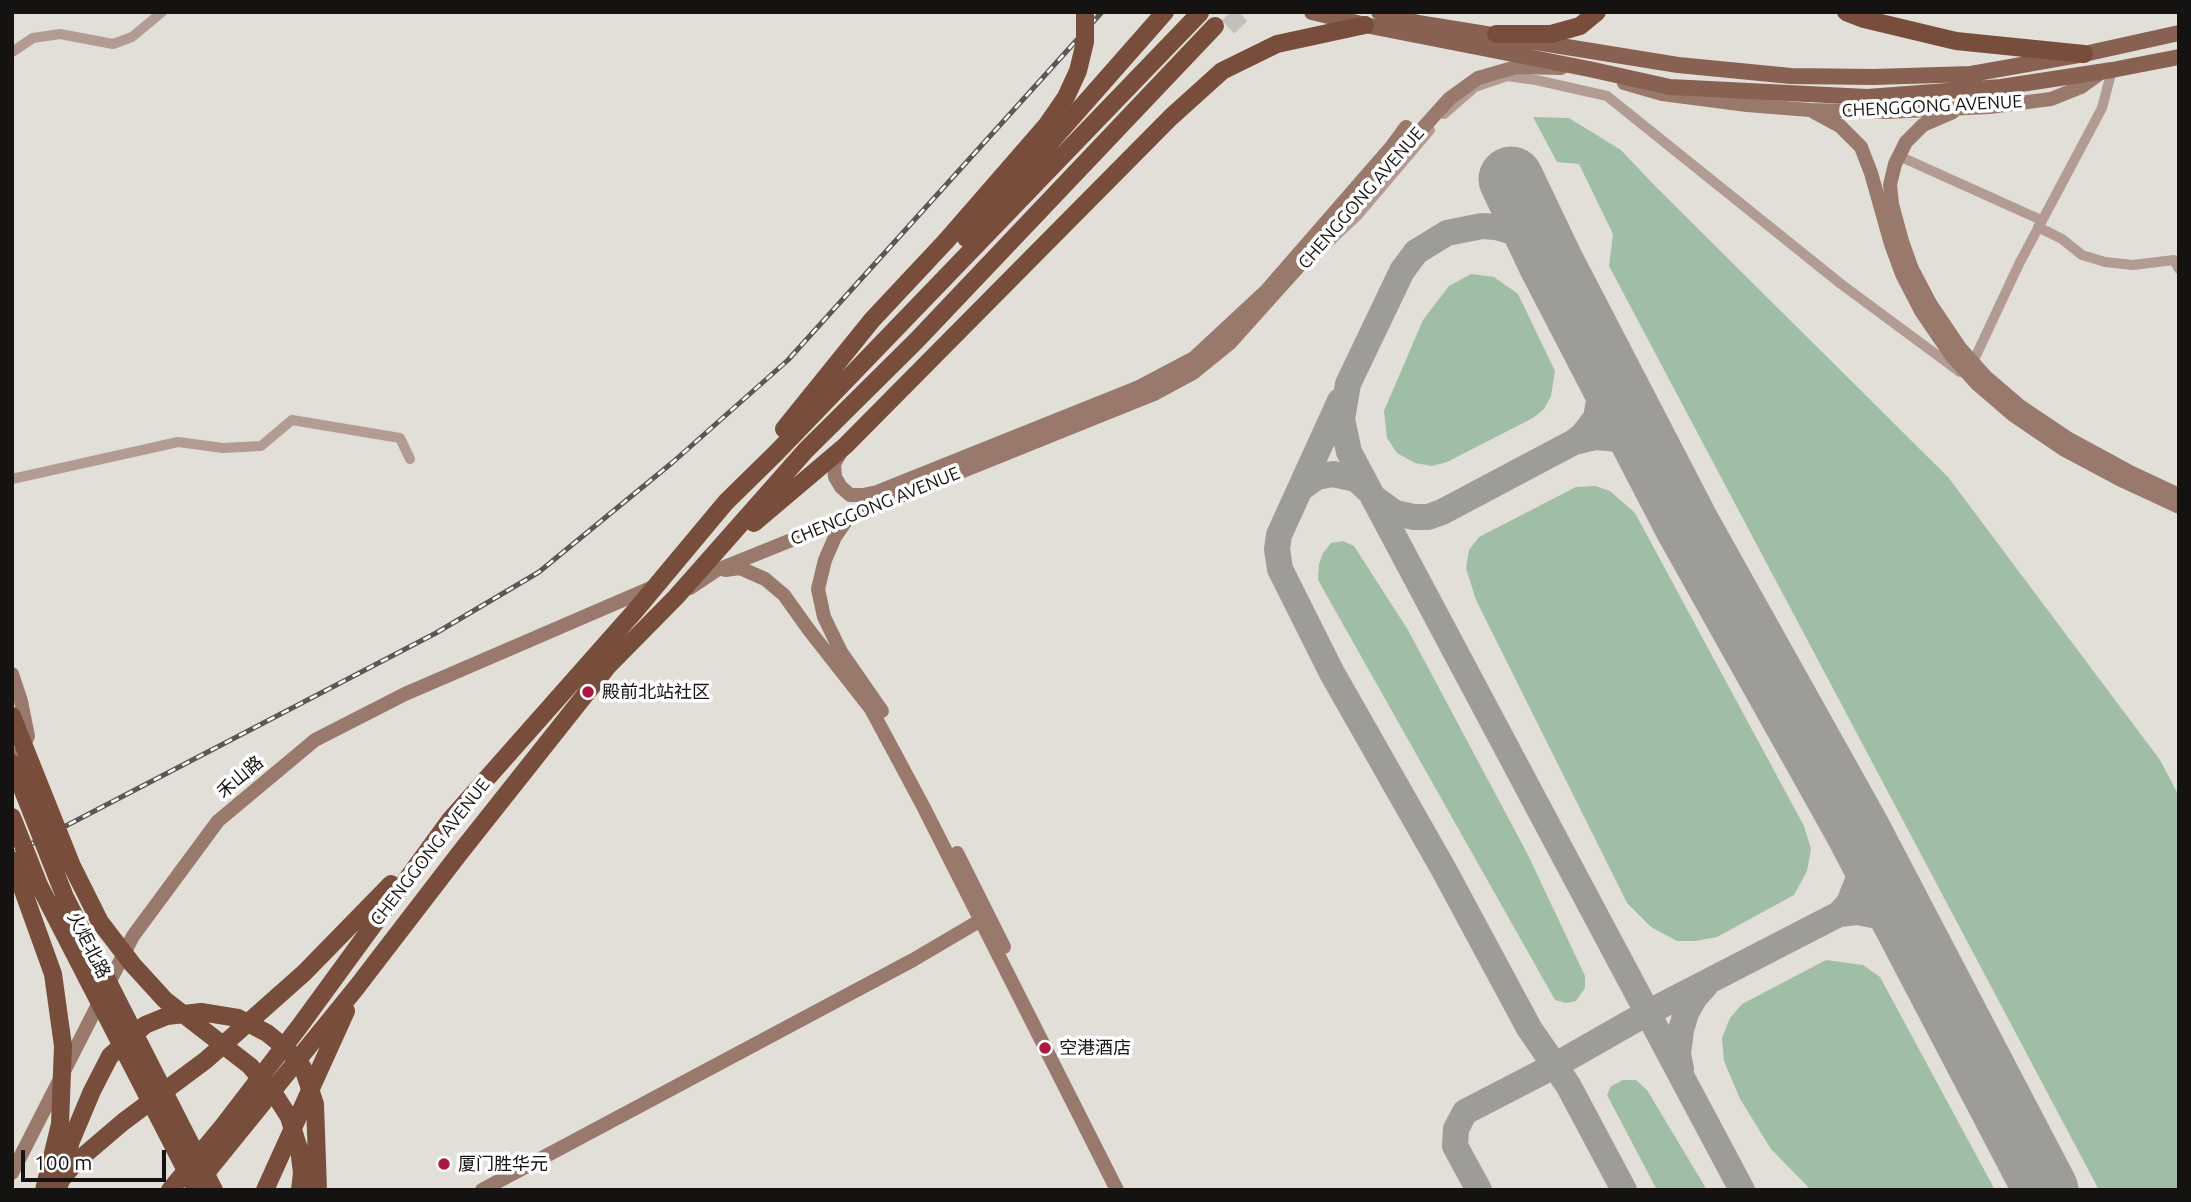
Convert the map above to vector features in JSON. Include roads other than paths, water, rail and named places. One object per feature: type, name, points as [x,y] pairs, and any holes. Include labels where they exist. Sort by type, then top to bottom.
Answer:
[{"type":"highway","points":[[726,502],[872,320],[946,241],[1046,126],[1066,97],[1078,71],[1085,42],[1085,12]]},
{"type":"highway","points":[[776,453],[1166,12]]},
{"type":"highway","points":[[1496,34],[1551,34],[1580,26],[1597,12]]},
{"type":"highway","points":[[1846,12],[1864,19],[1955,41],[2084,54]]},
{"type":"highway","name":"CHENGGONG AVENUE","points":[[171,1189],[299,1027],[450,820],[635,611],[726,502],[1200,13]]},
{"type":"highway","name":"CHENGGONG AVENUE","points":[[194,1190],[608,666],[676,597],[845,446],[1171,117],[1222,71],[1277,44],[1365,25]]},
{"type":"highway","name":"CHENGGONG AVENUE","points":[[711,567],[806,450],[916,341],[1222,26]]},
{"type":"highway","points":[[12,716],[72,866],[100,922],[133,965],[165,1000],[250,1066],[275,1094],[289,1117],[299,1149],[302,1173],[300,1190]]},
{"type":"highway","name":"火炬北路","points":[[12,761],[65,897],[214,1190]]},
{"type":"highway","name":"火炬北路","points":[[12,817],[39,885],[194,1190]]},
{"type":"highway","points":[[55,1190],[75,1163],[123,1122],[206,1060],[304,972],[375,902],[450,820]]},
{"type":"highway","points":[[12,860],[53,974],[63,1046],[60,1124],[44,1190]]},
{"type":"highway","points":[[265,1190],[356,988]]},
{"type":"highway","points":[[55,1190],[92,1091],[110,1056],[145,1025],[167,1016],[201,1012],[239,1018],[267,1033],[288,1050],[303,1068],[316,1104],[318,1190]]},
{"type":"highway","points":[[252,1190],[300,1113]]},
{"type":"main road","points":[[1312,12],[1670,87],[1867,97],[2001,87],[2179,57]]},
{"type":"main road","points":[[1379,12],[1418,23],[1678,65],[1791,76],[1971,74],[2084,54],[2179,31]]},
{"type":"main road","name":"CHENGGONG AVENUE","points":[[711,567],[779,545],[849,517],[1154,394],[1193,373],[1230,343],[1449,99],[1478,78],[1516,67],[1589,69],[1628,85],[1662,94],[1746,105],[1888,112],[2051,99],[2081,87],[2107,71]]},
{"type":"main road","points":[[1962,108],[1923,125],[1906,142],[1895,164],[1890,185],[1892,204],[1912,269],[1931,305],[1960,348],[1984,376],[2020,406],[2069,439],[2179,495]]},
{"type":"main road","points":[[1810,110],[1840,126],[1861,147],[1902,274],[1921,311],[1951,355],[1976,384],[2013,415],[2063,449],[2179,507]]},
{"type":"main road","name":"CHENGGONG AVENUE","points":[[845,446],[834,464],[835,477],[841,487],[850,495],[877,492],[1139,387],[1194,358],[1265,292],[1406,127]]},
{"type":"main road","points":[[849,517],[835,537],[825,560],[818,589],[824,617],[841,652],[879,704],[932,802],[984,918],[1117,1190]]},
{"type":"main road","points":[[711,567],[740,568],[765,579],[784,594],[871,709],[1128,1190]]},
{"type":"main road","name":"禾山路","points":[[12,1173],[132,936],[218,821],[315,740],[405,694],[654,586]]},
{"type":"main road","points":[[12,674],[28,736],[12,761]]},
{"type":"main road","points":[[489,1188],[913,960],[984,918]]},
{"type":"street","points":[[12,52],[33,38],[60,34],[113,44],[132,37],[162,12]]},
{"type":"street","points":[[1973,362],[2040,223],[2102,108],[2107,71]]},
{"type":"street","points":[[1284,285],[1358,215],[1448,109],[1475,87],[1507,76],[1536,80],[1607,96],[1832,277],[1976,384]]},
{"type":"street","points":[[1899,156],[2040,223],[2082,255],[2133,265],[2174,260],[2179,269]]},
{"type":"street","points":[[12,479],[178,442],[223,448],[261,446],[292,420],[400,438],[410,459]]},
{"type":"tunnel","points":[[1228,27],[1244,12]]},
{"type":"railway","points":[[12,854],[436,633],[539,572],[673,462],[788,360],[1102,12]]},
{"type":"place","name":"殿前北站社区","points":[[588,692]]},
{"type":"place","name":"空港酒店","points":[[1045,1048]]},
{"type":"place","name":"厦门胜华元","points":[[444,1164]]}]
